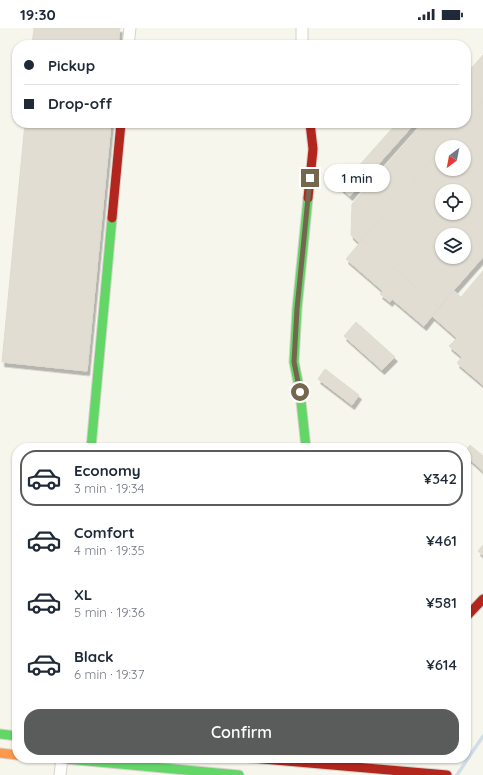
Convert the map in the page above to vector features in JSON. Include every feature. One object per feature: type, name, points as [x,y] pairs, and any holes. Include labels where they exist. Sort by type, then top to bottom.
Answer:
[{"type":"street","points":[[129,40],[130,28]]},
{"type":"street","points":[[302,28],[302,40]]},
{"type":"street","points":[[91,443],[121,128]]},
{"type":"street","points":[[305,443],[300,392],[294,362],[297,309],[313,148],[311,128]]},
{"type":"street","points":[[471,612],[483,599]]},
{"type":"street","points":[[0,734],[12,735]]},
{"type":"street","points":[[0,753],[12,754]]},
{"type":"street","points":[[60,775],[61,763]]},
{"type":"street","points":[[114,763],[239,775]]},
{"type":"street","points":[[297,763],[381,772],[413,772],[448,775]]},
{"type":"building","points":[[34,28],[120,28],[119,40],[33,40]]},
{"type":"building","points":[[483,55],[483,101],[471,114],[471,68]]},
{"type":"building","points":[[483,101],[483,257],[439,307],[362,240],[435,156],[435,176],[471,176],[471,140],[449,140],[460,128],[471,128],[471,114]]},
{"type":"building","points":[[25,128],[111,128],[87,371],[2,362]]},
{"type":"building","points":[[393,128],[411,128],[350,196],[340,187]]},
{"type":"building","points":[[419,128],[460,128],[449,140],[435,140],[435,156],[359,243],[351,235],[352,204]]},
{"type":"building","points":[[362,240],[439,307],[424,326],[392,299],[390,302],[380,294],[383,291],[346,259]]},
{"type":"building","points":[[483,271],[483,304],[477,311],[461,297]]},
{"type":"building","points":[[454,291],[477,311],[483,304],[483,385],[457,363],[462,357],[449,346],[457,338],[432,316]]},
{"type":"building","points":[[356,322],[395,357],[382,370],[344,336]]},
{"type":"building","points":[[325,369],[359,395],[352,405],[318,379]]},
{"type":"building","points":[[471,446],[483,456],[483,471],[471,460]]},
{"type":"building","points":[[483,545],[483,555],[478,551]]},
{"type":"waterway","points":[[471,754],[483,736]]},
{"type":"waterway","points":[[457,775],[465,763]]},
{"type":"traffic: fast","points":[[305,443],[300,392],[294,362],[297,309],[308,198]]},
{"type":"traffic: fast","points":[[91,443],[112,218]]},
{"type":"traffic: fast","points":[[0,734],[12,735]]},
{"type":"traffic: fast","points":[[109,763],[239,775]]},
{"type":"traffic: slow","points":[[0,753],[12,754]]},
{"type":"traffic: jam","points":[[112,218],[121,128]]},
{"type":"traffic: jam","points":[[308,198],[313,149],[311,128]]},
{"type":"traffic: jam","points":[[471,612],[483,599]]},
{"type":"traffic: jam","points":[[308,763],[447,775]]},
{"type":"route","points":[[300,392],[294,362],[297,309],[310,178]]}]
